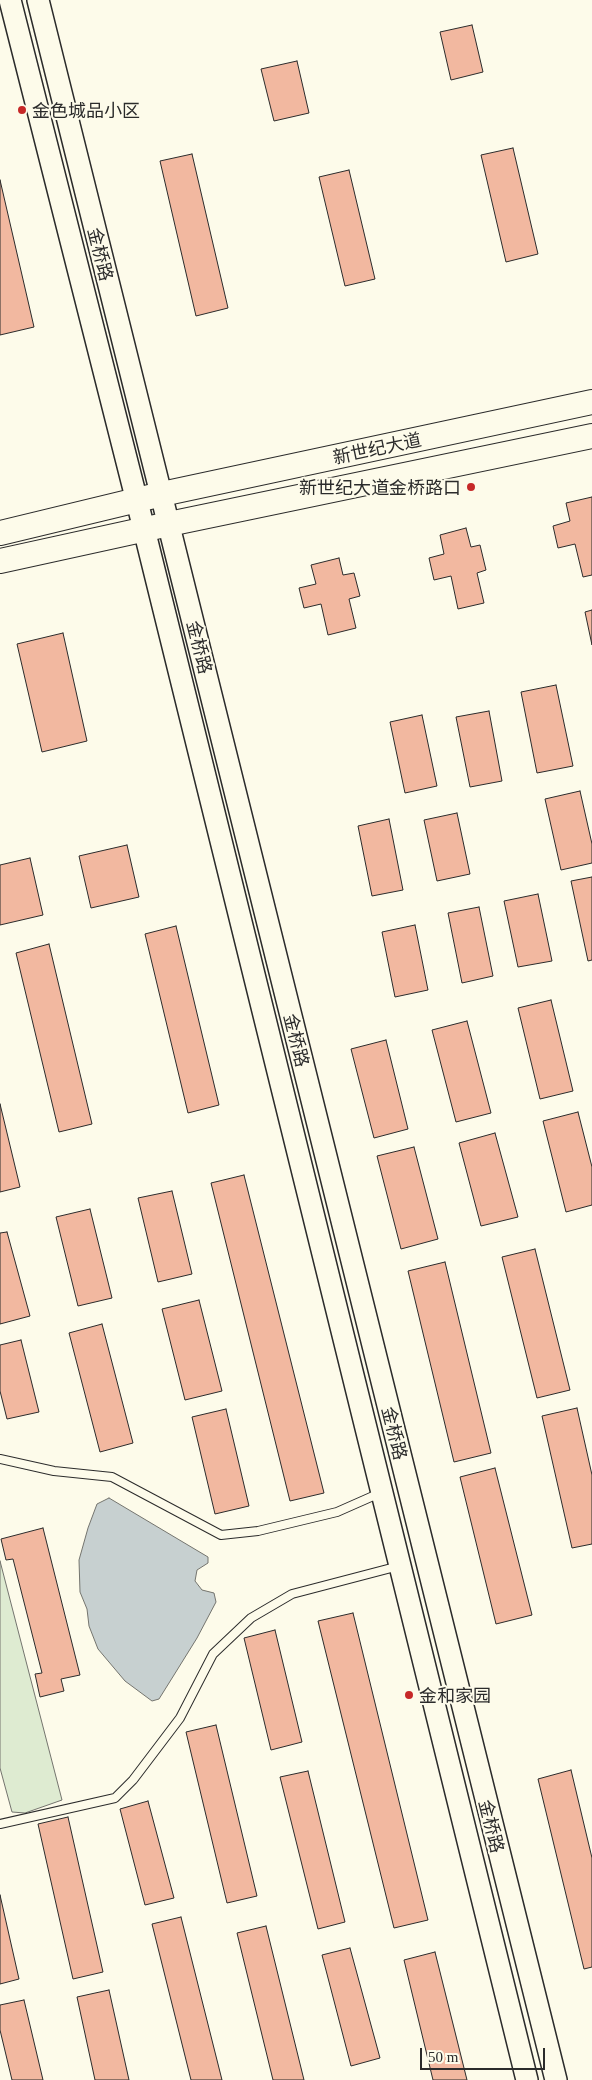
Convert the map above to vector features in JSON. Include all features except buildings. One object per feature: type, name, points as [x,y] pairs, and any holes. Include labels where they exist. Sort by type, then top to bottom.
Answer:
[{"type":"main road","name":"新世纪大道","points":[[137,500],[592,402]]},
{"type":"main road","name":"新世纪大道","points":[[144,529],[592,436]]},
{"type":"main road","points":[[0,534],[137,500]]},
{"type":"main road","points":[[0,561],[144,529]]},
{"type":"street","name":"金桥路","points":[[10,0],[137,500],[527,2080]]},
{"type":"street","name":"金桥路","points":[[38,0],[556,2080]]},
{"type":"lane","points":[[0,1459],[54,1471],[112,1477],[221,1535],[258,1531],[337,1512],[382,1492]]},
{"type":"lane","points":[[0,1824],[115,1798],[133,1780],[180,1718],[213,1654],[251,1618],[292,1594],[400,1565]]},
{"type":"green space","points":[[0,1561],[62,1800],[25,1813],[12,1812],[0,1768]]},
{"type":"shaded area","points":[[109,1498],[208,1557],[208,1563],[197,1570],[195,1581],[202,1590],[214,1593],[216,1602],[197,1638],[159,1699],[152,1701],[125,1681],[98,1649],[89,1626],[87,1609],[80,1592],[79,1560],[88,1528],[97,1504]]},
{"type":"place","name":"金色城品小区","points":[[22,110]]},
{"type":"place","name":"新世纪大道金桥路口","points":[[471,487]]},
{"type":"place","name":"金和家园","points":[[409,1695]]}]
